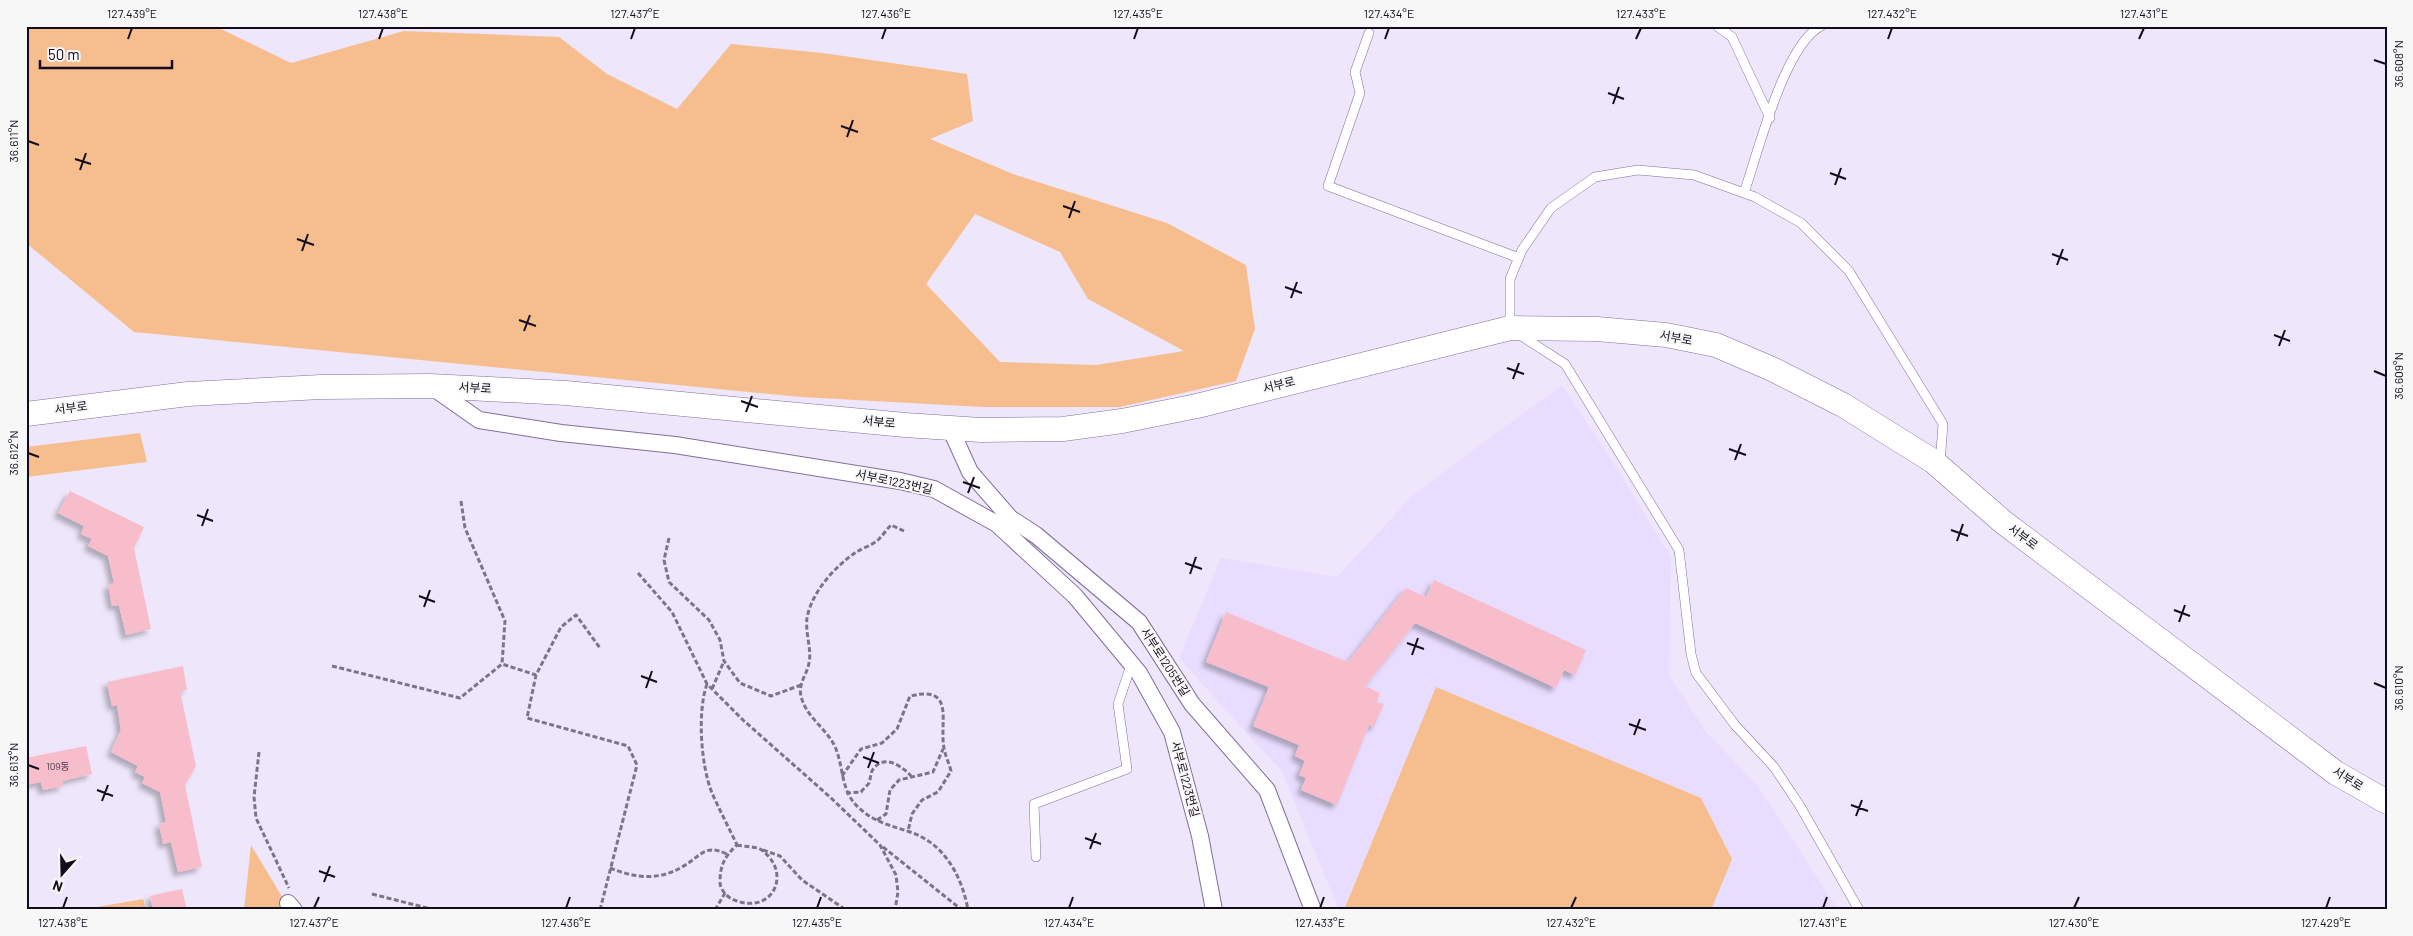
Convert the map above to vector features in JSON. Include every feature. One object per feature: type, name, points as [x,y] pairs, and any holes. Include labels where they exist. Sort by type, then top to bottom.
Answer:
[{"type":"main road","name":"서부로","points":[[26,414],[188,394],[321,387],[430,386],[566,393],[950,428],[981,430],[1062,429],[1122,421],[1197,406],[1510,328],[1597,328],[1666,335],[1716,345],[1772,369],[1843,405],[1940,467],[2003,522],[2336,772],[2387,802]]},
{"type":"street","name":"서부로1223번길","points":[[430,386],[479,420],[561,433],[675,445],[900,482],[934,489],[997,524],[1072,593],[1131,664],[1172,732],[1200,836],[1214,910]]},
{"type":"street","name":"서부로1205번길","points":[[950,428],[970,472],[1010,518],[1036,536],[1139,622],[1192,704],[1267,790],[1313,910]]},
{"type":"street","points":[[1072,593],[1088,579]]},
{"type":"lane","points":[[1717,26],[1732,37],[1770,118]]},
{"type":"lane","points":[[1744,193],[1786,69],[1812,31],[1821,26]]},
{"type":"lane","points":[[1369,32],[1355,72],[1360,93],[1328,186],[1519,258]]},
{"type":"lane","points":[[1859,910],[1800,806],[1774,767],[1735,725],[1696,673],[1690,654],[1679,550],[1565,364],[1510,328],[1510,279],[1519,258],[1551,208],[1595,177],[1638,170],[1694,175],[1755,197],[1801,223],[1849,271],[1943,424],[1940,467]]},
{"type":"lane","points":[[1036,857],[1034,804],[1127,769],[1118,704],[1131,664]]},
{"type":"path","points":[[332,666],[460,698],[502,664],[505,621],[465,528],[461,501]]},
{"type":"path","points":[[904,531],[891,525],[878,540],[858,551],[835,568],[818,593],[808,617],[809,663],[801,685],[800,695],[809,715],[836,748],[846,793],[859,808],[877,820],[908,831],[938,846],[948,858],[965,893],[968,910]]},
{"type":"path","points":[[669,538],[664,560],[669,582],[709,620],[720,640],[724,660],[740,684],[771,696],[801,685]]},
{"type":"path","points":[[638,573],[672,612],[707,684],[743,720],[830,797],[880,846],[962,910]]},
{"type":"path","points":[[600,648],[576,615],[561,627],[536,675],[527,718],[628,746],[637,765],[600,910]]},
{"type":"path","points":[[712,689],[724,660]]},
{"type":"path","points":[[502,664],[536,675]]},
{"type":"path","points":[[707,684],[702,697],[700,722],[705,760],[711,792],[737,845]]},
{"type":"path","points":[[842,776],[851,760],[861,750],[882,743],[896,729],[910,696],[924,692],[936,698],[944,710],[944,748],[950,771],[946,783],[938,792],[922,800],[912,814],[908,831]]},
{"type":"path","points":[[877,820],[886,814],[890,790],[899,780],[933,772],[944,748]]},
{"type":"path","points":[[260,752],[254,797],[256,818],[291,902]]},
{"type":"path","points":[[846,793],[861,792],[869,783],[873,768],[879,764],[891,762],[901,766],[911,776]]},
{"type":"path","points":[[737,845],[780,856],[802,880],[846,910]]},
{"type":"path","points":[[737,845],[727,854],[720,869],[720,886],[728,897],[742,904],[757,904],[768,900],[774,892],[776,878],[774,863],[762,850]]},
{"type":"path","points":[[880,846],[896,876],[898,892],[895,910]]},
{"type":"path","points":[[610,868],[629,876],[663,875],[684,867],[700,852],[716,849],[727,854]]},
{"type":"path","points":[[715,910],[725,893]]},
{"type":"path","points":[[372,894],[435,910]]},
{"type":"shaded area","points":[[26,26],[215,26],[291,63],[404,31],[559,37],[607,74],[677,109],[731,44],[823,53],[967,74],[973,121],[930,139],[1013,174],[1167,223],[1246,265],[1255,329],[1236,381],[1120,407],[983,407],[801,397],[134,332],[26,243]],"holes":[[[975,214],[1060,252],[1088,299],[1184,351],[1096,365],[1000,362],[926,284]]]},
{"type":"shaded area","points":[[1562,385],[1619,472],[1671,557],[1669,675],[1707,733],[1758,786],[1838,910],[1339,910],[1282,772],[1179,658],[1221,558],[1337,577],[1413,495]]},
{"type":"shaded area","points":[[140,433],[147,462],[26,477],[26,447]]},
{"type":"shaded area","points":[[1436,687],[1701,798],[1732,859],[1711,910],[1344,910]]},
{"type":"shaded area","points":[[251,845],[290,910],[244,910]]},
{"type":"shaded area","points":[[143,899],[146,910],[94,910],[97,907]]},
{"type":"building","points":[[70,491],[144,527],[134,548],[151,629],[126,635],[119,605],[112,606],[108,585],[114,583],[108,556],[88,546],[92,539],[81,534],[84,526],[58,513]]},
{"type":"building","points":[[1434,580],[1586,650],[1575,675],[1564,670],[1556,688],[1415,623],[1365,686],[1380,693],[1377,702],[1384,704],[1374,727],[1369,725],[1337,805],[1301,790],[1306,778],[1299,775],[1305,761],[1295,756],[1299,745],[1253,726],[1269,687],[1206,662],[1226,612],[1348,662],[1406,588],[1426,597]]},
{"type":"building","points":[[183,666],[187,690],[180,691],[196,766],[185,785],[202,867],[178,872],[171,842],[163,844],[159,824],[166,822],[160,792],[142,783],[145,777],[135,772],[138,766],[111,752],[121,730],[117,705],[112,706],[107,682]]},
{"type":"building","points":[[86,746],[92,774],[62,781],[63,786],[43,790],[41,782],[26,785],[26,758]]},
{"type":"building","points":[[182,889],[187,910],[153,910],[150,896]]}]
